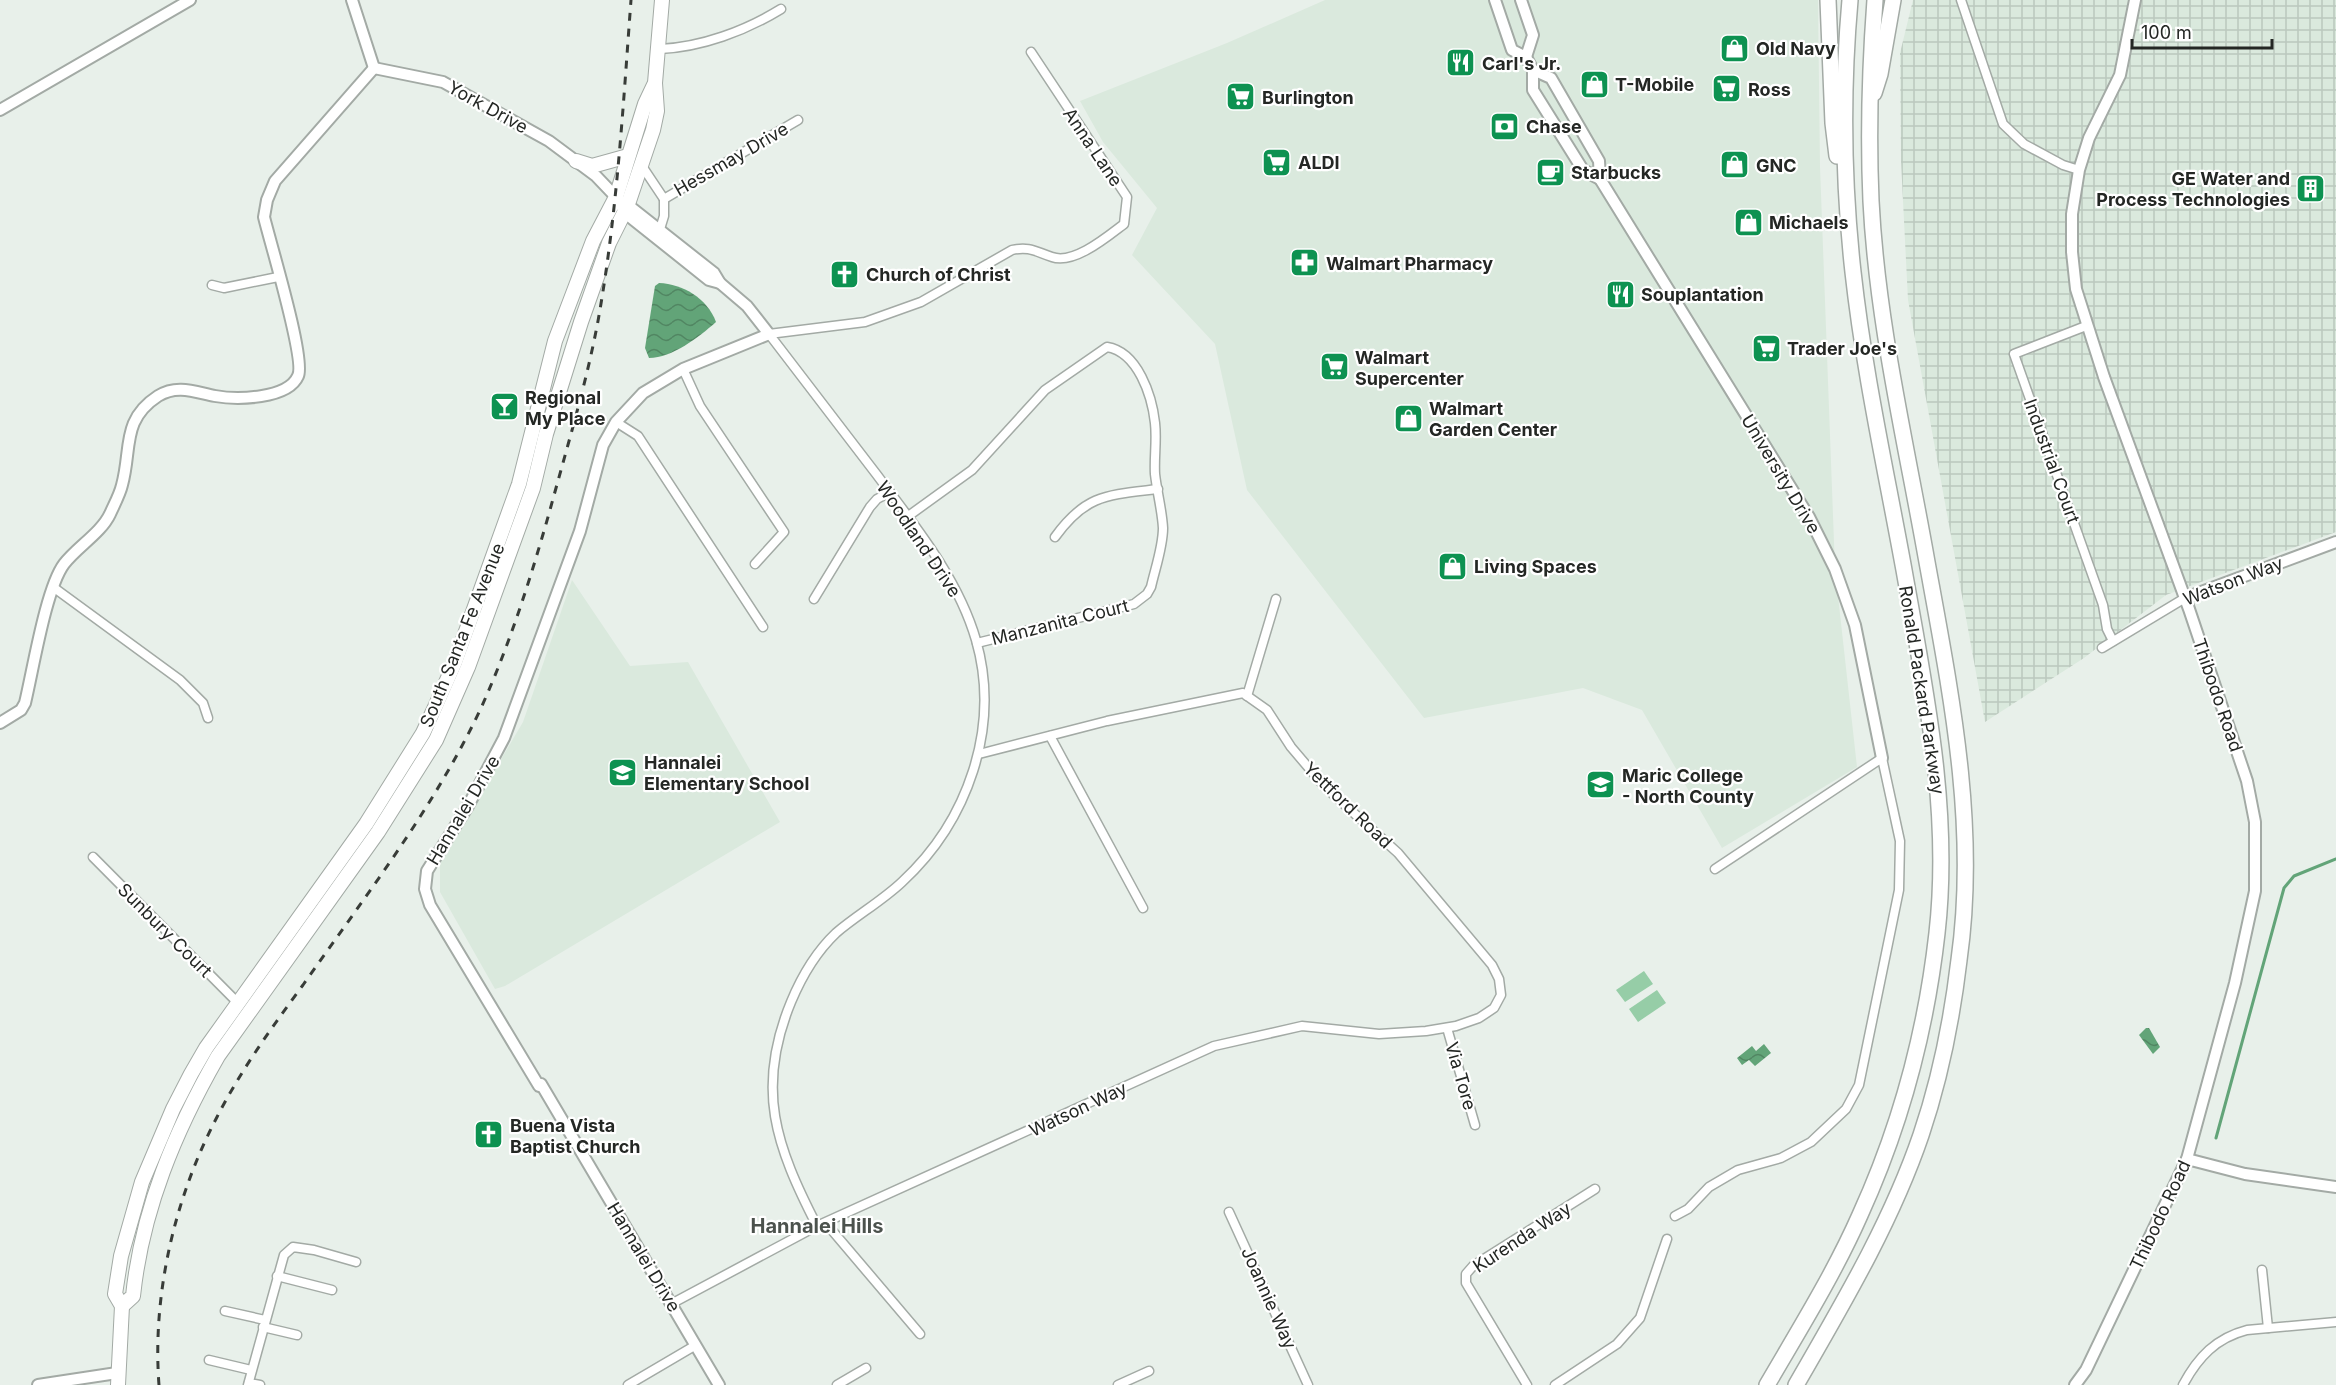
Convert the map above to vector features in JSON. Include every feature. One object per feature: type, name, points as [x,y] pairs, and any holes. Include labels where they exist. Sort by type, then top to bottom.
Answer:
[{"type":"highway","points":[[1828,0],[1833,123],[1851,254]]},
{"type":"highway","name":"Ronald Packard Parkway","points":[[1767,1385],[1859,1219],[1889,1146],[1909,1086],[1920,1038],[1937,930],[1941,840],[1934,749],[1862,333],[1851,254],[1844,106],[1850,0]]},
{"type":"highway","name":"Ronald Packard Parkway","points":[[1796,1385],[1872,1246],[1921,1136],[1946,1038],[1960,959],[1965,898],[1964,829],[1958,736],[1880,284],[1871,203],[1869,108],[1875,0]]},
{"type":"highway","points":[[1869,108],[1880,74],[1893,0]]},
{"type":"main road","name":"South Santa Fe Avenue","points":[[122,1306],[133,1296],[136,1260],[156,1187],[186,1115],[204,1081],[218,1056],[378,832],[446,720],[468,667],[516,540],[557,399],[609,243],[626,209],[642,166],[657,111],[655,83],[660,49],[662,0]]},
{"type":"main road","name":"South Santa Fe Avenue","points":[[118,1379],[122,1306],[115,1294],[121,1256],[147,1168],[172,1109],[191,1074],[238,1003],[366,824],[417,742],[437,703],[455,662],[519,484],[555,341],[593,241],[616,197],[627,156],[645,104],[655,83]]},
{"type":"main road","points":[[576,161],[592,166],[627,156]]},
{"type":"main road","points":[[557,399],[558,357],[616,197]]},
{"type":"street","points":[[0,110],[190,0]]},
{"type":"street","points":[[0,723],[21,711],[25,703],[53,587],[63,565],[108,517],[122,485],[132,423],[156,398],[175,390],[194,390],[216,396],[274,394],[288,387],[298,376],[300,364],[297,348],[264,217],[267,200],[275,181],[374,68],[352,0]]},
{"type":"street","name":"University Drive","points":[[1495,0],[1512,50],[1526,57],[1533,70],[1533,90],[1583,170],[1600,179]]},
{"type":"street","points":[[1521,0],[1533,35],[1526,57]]},
{"type":"street","points":[[1961,0],[2003,124],[2024,144],[2063,165],[2079,170]]},
{"type":"street","name":"Thibodo Road","points":[[2075,1385],[2086,1370],[2187,1159],[2235,983],[2255,891],[2255,822],[2233,736],[2086,326],[2076,289],[2072,252],[2072,214],[2079,170],[2089,138],[2120,75],[2135,0]]},
{"type":"street","points":[[660,49],[698,45],[765,19],[781,9]]},
{"type":"street","name":"Anna Lane","points":[[769,334],[865,322],[921,302],[1012,250],[1024,247],[1041,251],[1054,258],[1068,257],[1095,246],[1124,224],[1127,197],[1032,52]]},
{"type":"street","name":"York Drive","points":[[374,68],[421,75],[466,92],[549,141],[596,176],[616,197]]},
{"type":"street","name":"University Drive","points":[[1533,70],[1551,78],[1599,161],[1600,179],[1809,517],[1835,569],[1855,625],[1900,841],[1899,890],[1859,1085],[1846,1109],[1810,1143],[1781,1158],[1738,1170],[1709,1187],[1688,1209],[1675,1216]]},
{"type":"street","name":"Hessmay Drive","points":[[664,199],[798,120]]},
{"type":"street","name":"Hessmay Drive","points":[[642,166],[664,199],[664,216],[660,229]]},
{"type":"street","name":"Woodland Drive","points":[[616,197],[626,209],[709,280],[720,283]]},
{"type":"street","name":"Woodland Drive","points":[[626,209],[660,229],[714,273],[720,283],[747,306],[890,492],[943,567],[962,602],[977,643],[984,702],[979,754],[960,805],[938,841],[903,881],[827,943],[798,984],[780,1027],[773,1060],[773,1110],[781,1149],[817,1226]]},
{"type":"street","points":[[212,285],[224,288],[279,277]]},
{"type":"street","name":"Industrial Court","points":[[2086,326],[2014,354],[2106,613],[2107,629],[2113,641]]},
{"type":"street","name":"Hannalei Drive","points":[[719,1385],[541,1084],[539,1086],[439,921],[425,889],[427,871],[468,806],[504,738],[580,531],[603,445],[616,422],[643,393],[684,369],[769,334]]},
{"type":"street","name":"Manzanita Court","points":[[908,517],[972,470],[1045,390],[1107,347],[1117,349],[1126,355],[1149,395],[1155,424],[1158,489],[1163,530],[1147,594],[1134,604],[977,643]]},
{"type":"street","points":[[684,369],[700,406],[784,532],[755,564]]},
{"type":"street","points":[[616,422],[638,436],[762,627]]},
{"type":"street","points":[[1055,537],[1071,515],[1094,500],[1110,495],[1158,489]]},
{"type":"street","points":[[814,599],[870,507],[877,499],[890,492]]},
{"type":"street","name":"Watson Way","points":[[2102,648],[2185,598],[2336,542]]},
{"type":"street","points":[[53,587],[180,680],[203,703],[208,718]]},
{"type":"street","points":[[979,754],[1217,697],[1243,693],[1246,696],[1276,598]]},
{"type":"street","name":"Yettford Road","points":[[1246,696],[1268,710],[1291,747],[1325,787],[1398,853],[1492,965],[1499,979],[1501,995]]},
{"type":"street","points":[[1050,736],[1143,908]]},
{"type":"street","points":[[1715,869],[1882,758]]},
{"type":"street","name":"Sunbury Court","points":[[93,857],[238,1003]]},
{"type":"street","name":"Watson Way","points":[[671,1304],[817,1226],[1214,1046],[1302,1026],[1379,1034],[1448,1028],[1479,1018],[1494,1008],[1501,995]]},
{"type":"street","name":"Via Tore","points":[[1448,1028],[1475,1125]]},
{"type":"street","points":[[2187,1159],[2245,1174],[2336,1187]]},
{"type":"street","name":"Kurenda Way","points":[[1527,1385],[1466,1283],[1466,1274],[1473,1266],[1595,1189]]},
{"type":"street","name":"Joannie Way","points":[[1229,1212],[1308,1385]]},
{"type":"street","points":[[817,1226],[830,1228],[920,1334]]},
{"type":"street","points":[[1555,1385],[1617,1344],[1640,1317],[1666,1239]]},
{"type":"street","points":[[260,1385],[248,1384],[284,1255],[293,1247],[315,1250],[356,1262]]},
{"type":"street","points":[[2262,1270],[2268,1328]]},
{"type":"street","points":[[277,1276],[332,1290]]},
{"type":"street","points":[[225,1311],[297,1335]]},
{"type":"street","points":[[2183,1385],[2193,1367],[2216,1343],[2240,1332],[2336,1322]]},
{"type":"street","points":[[628,1385],[696,1345]]},
{"type":"street","points":[[209,1360],[251,1370]]},
{"type":"street","points":[[837,1385],[866,1368]]},
{"type":"street","points":[[1118,1385],[1149,1371]]},
{"type":"street","points":[[38,1385],[118,1379]]},
{"type":"shaded area","points":[[1325,0],[1818,0],[1820,167],[1835,569],[1857,767],[1722,848],[1642,710],[1583,688],[1424,718],[1247,490],[1215,344],[1132,255],[1157,208],[1103,142],[1080,101],[1227,43]]},
{"type":"shaded area","points":[[1913,0],[2336,0],[2336,532],[2166,595],[2084,658],[1985,722],[1908,300],[1901,161],[1900,53]]},
{"type":"shaded area","name":"Hannalei Elementary School","points":[[572,580],[630,666],[688,662],[780,822],[505,986],[495,989],[440,892],[440,863],[523,722]]},
{"type":"shaded area","points":[[1644,971],[1653,984],[1625,1002],[1616,990]]},
{"type":"shaded area","points":[[1657,990],[1666,1003],[1638,1022],[1629,1009]]},
{"type":"water","points":[[659,283],[677,286],[693,294],[707,306],[716,322],[676,351],[649,358],[645,348],[655,286]]},
{"type":"water","points":[[2149,1028],[2160,1047],[2153,1054],[2139,1035]]},
{"type":"water","points":[[1764,1044],[1771,1053],[1755,1066],[1749,1060],[1742,1065],[1737,1058],[1752,1046],[1756,1051]]},
{"type":"waterway","points":[[2216,1138],[2284,888],[2294,876],[2336,859]]},
{"type":"railway","points":[[159,1385],[159,1316],[163,1281],[178,1213],[202,1148],[226,1100],[257,1049],[375,884],[442,781],[481,708],[519,610],[543,535],[588,369],[598,321],[615,201],[631,0]]},
{"type":"place","name":"Old Navy","points":[[1735,48]]},
{"type":"place","name":"Carl's Jr.","points":[[1461,63]]},
{"type":"place","name":"T-Mobile","points":[[1594,84]]},
{"type":"place","name":"Ross","points":[[1727,89]]},
{"type":"place","name":"Burlington","points":[[1241,97]]},
{"type":"place","name":"Chase","points":[[1505,126]]},
{"type":"place","name":"ALDI","points":[[1277,162]]},
{"type":"place","name":"GNC","points":[[1735,165]]},
{"type":"place","name":"Starbucks","points":[[1550,172]]},
{"type":"place","name":"GE Water and Process Technologies","points":[[2311,188]]},
{"type":"place","name":"Michaels","points":[[1748,222]]},
{"type":"place","name":"Walmart Pharmacy","points":[[1305,263]]},
{"type":"place","name":"Church of Christ","points":[[845,274]]},
{"type":"place","name":"Souplantation","points":[[1620,294]]},
{"type":"place","name":"Trader Joe's","points":[[1766,348]]},
{"type":"place","name":"Walmart Supercenter","points":[[1334,367]]},
{"type":"place","name":"Regional My Place","points":[[504,407]]},
{"type":"place","name":"Walmart Garden Center","points":[[1408,418]]},
{"type":"place","name":"Living Spaces","points":[[1453,566]]},
{"type":"place","name":"Hannalei Elementary School","points":[[623,772]]},
{"type":"place","name":"Maric College - North County","points":[[1601,785]]},
{"type":"place","name":"Buena Vista Baptist Church","points":[[489,1135]]},
{"type":"district","name":"Hannalei Hills","points":[[817,1226]]}]
